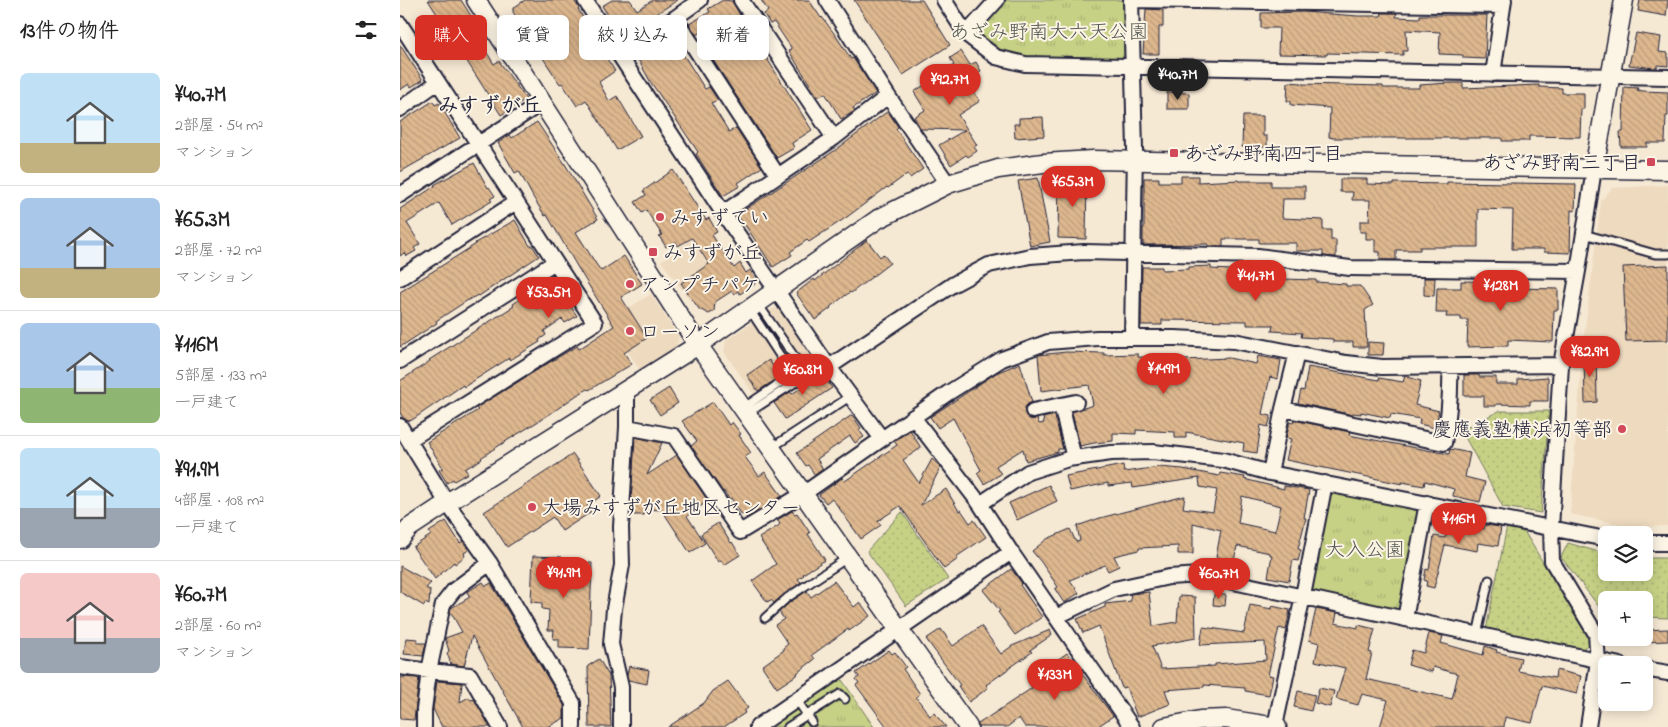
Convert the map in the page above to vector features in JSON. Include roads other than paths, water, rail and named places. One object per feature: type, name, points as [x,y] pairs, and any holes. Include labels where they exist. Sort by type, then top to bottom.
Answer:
[{"type":"street","points":[[476,0],[698,345],[968,727]]},
{"type":"street","points":[[679,15],[700,0]]},
{"type":"street","points":[[741,0],[834,138]]},
{"type":"street","points":[[827,0],[888,96],[948,184]]},
{"type":"street","points":[[944,0],[966,34],[996,56],[1025,64],[1134,68],[1668,77]]},
{"type":"street","points":[[966,34],[996,0]]},
{"type":"street","points":[[1132,338],[1135,161],[1131,0],[1503,3],[1493,74]]},
{"type":"street","points":[[1588,727],[1598,661],[1596,634],[1552,561],[1551,528],[1561,365],[1624,0]]},
{"type":"street","points":[[590,2],[597,15]]},
{"type":"street","points":[[400,25],[594,323],[409,440]]},
{"type":"street","points":[[687,36],[778,176]]},
{"type":"street","points":[[623,60],[829,367],[882,439]]},
{"type":"street","points":[[400,109],[438,82]]},
{"type":"street","points":[[724,213],[834,138],[888,96]]},
{"type":"street","points":[[400,195],[543,102]]},
{"type":"street","points":[[400,539],[409,528],[447,502],[698,345],[878,219],[948,184],[998,169],[1043,163],[1093,160],[1668,170]]},
{"type":"street","points":[[400,278],[516,202]]},
{"type":"street","points":[[829,367],[952,285],[989,265],[1030,256],[1084,252],[1133,252],[1258,256],[1350,268],[1578,271]]},
{"type":"street","points":[[400,361],[555,262]]},
{"type":"street","points":[[627,427],[674,436],[740,532],[803,494],[948,393],[1002,359],[1048,342],[1097,338],[1175,338],[1234,341],[1382,367],[1561,365]]},
{"type":"street","points":[[1270,473],[1297,353]]},
{"type":"street","points":[[1283,409],[1444,443],[1451,394],[1450,366]]},
{"type":"street","points":[[620,727],[621,687],[611,644],[614,609],[622,566],[621,527],[627,427],[627,390]]},
{"type":"street","points":[[1033,412],[1076,402]]},
{"type":"street","points":[[1061,405],[1074,458]]},
{"type":"street","points":[[913,417],[980,504],[1132,727]]},
{"type":"street","points":[[400,426],[447,502],[490,563],[573,703],[573,727]]},
{"type":"street","points":[[980,504],[1028,472],[1074,458],[1111,453],[1153,452],[1223,460],[1270,473],[1598,537]]},
{"type":"street","points":[[1164,727],[1200,720],[1218,724],[1226,719],[1276,727],[1304,596],[1325,483]]},
{"type":"street","points":[[1405,619],[1427,504]]},
{"type":"street","points":[[1653,543],[1668,542]]},
{"type":"street","points":[[757,727],[1011,552]]},
{"type":"street","points":[[424,727],[424,710],[429,671],[443,604],[454,590],[490,563]]},
{"type":"street","points":[[1056,617],[1114,590],[1169,577],[1201,576],[1304,596],[1598,661]]},
{"type":"street","points":[[400,667],[470,674],[500,727]]},
{"type":"street","points":[[1653,670],[1668,673]]},
{"type":"lane","points":[[1584,234],[1655,254],[1668,254]]},
{"type":"lane","points":[[745,411],[807,375],[754,307]]},
{"type":"lane","points":[[745,411],[789,377],[790,371],[754,307]]},
{"type":"lane","points":[[771,448],[851,396]]},
{"type":"lane","points":[[765,618],[787,598],[847,558]]},
{"type":"lane","points":[[1478,635],[1489,580]]},
{"type":"lane","points":[[788,727],[840,694],[845,699]]},
{"type":"lane","points":[[796,699],[812,722]]},
{"type":"place","name":"あざみ野南四丁目","points":[[1174,153]]},
{"type":"place","name":"あざみ野南三丁目","points":[[1651,162]]},
{"type":"place","name":"みすずてい","points":[[660,217]]},
{"type":"place","name":"みすずが丘","points":[[653,252]]},
{"type":"place","name":"アンプチパケ","points":[[630,284]]},
{"type":"place","name":"ローソン","points":[[630,331]]},
{"type":"place","name":"慶應義塾横浜初等部","points":[[1622,429]]},
{"type":"place","name":"大場みすずが丘地区センター","points":[[532,507]]},
{"type":"district","name":"みすずが丘","points":[[490,105]]},
{"type":"park label","name":"あざみ野南大六天公園","points":[[1049,31]]},
{"type":"park label","name":"大入公園","points":[[1365,549]]}]
